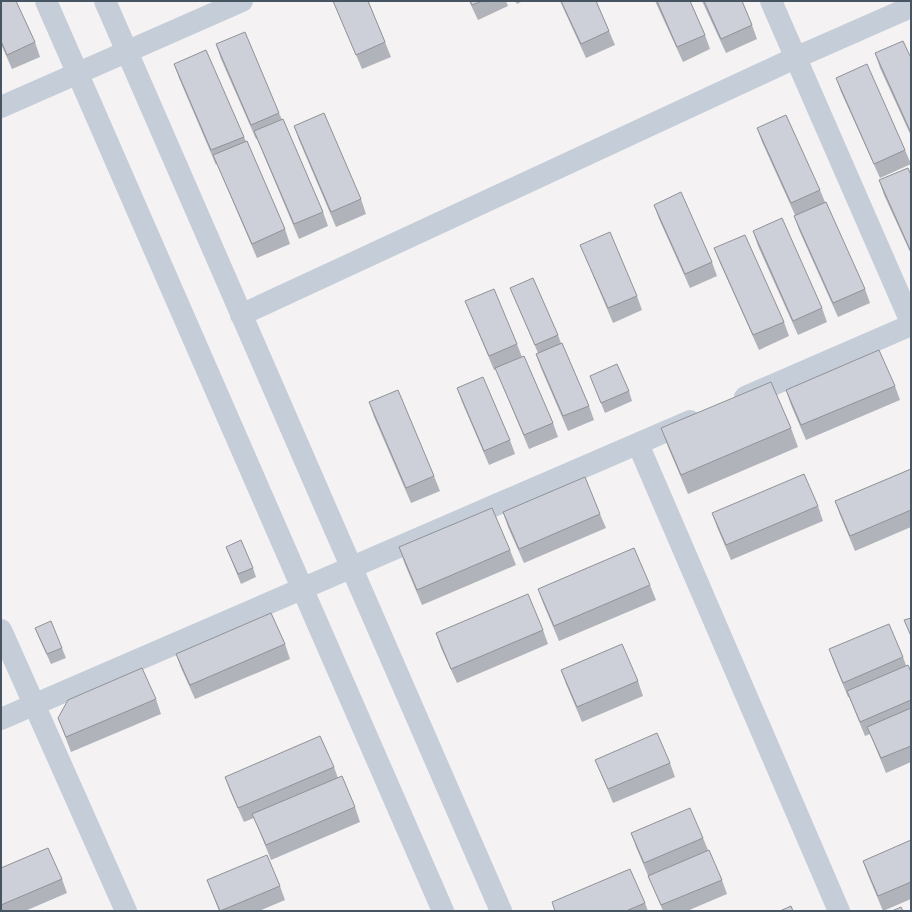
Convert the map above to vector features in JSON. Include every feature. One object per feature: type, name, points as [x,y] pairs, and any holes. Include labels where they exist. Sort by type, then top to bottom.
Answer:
[{"type":"street","points":[[46,1],[443,911]]},
{"type":"street","points":[[104,1],[501,911]]},
{"type":"street","points":[[1,106],[242,1]]},
{"type":"street","points":[[771,1],[911,322]]},
{"type":"street","points":[[241,315],[795,58],[911,7]]},
{"type":"street","points":[[1,719],[911,325]]},
{"type":"street","points":[[638,444],[839,911]]},
{"type":"street","points":[[1,630],[126,911]]},
{"type":"building","points":[[1,1],[16,1],[35,42],[7,55],[1,41]]},
{"type":"building","points":[[333,1],[368,1],[385,42],[356,55]]},
{"type":"building","points":[[470,1],[482,1],[472,5]]},
{"type":"building","points":[[561,1],[596,1],[609,31],[581,44]]},
{"type":"building","points":[[657,1],[690,1],[705,35],[677,47]]},
{"type":"building","points":[[704,1],[742,1],[752,25],[721,39]]},
{"type":"building","points":[[245,32],[279,113],[251,125],[216,44]]},
{"type":"building","points":[[903,41],[911,58],[911,133],[875,53]]},
{"type":"building","points":[[206,50],[244,137],[211,150],[174,64]]},
{"type":"building","points":[[867,64],[905,150],[874,164],[836,78]]},
{"type":"building","points":[[324,113],[361,199],[331,212],[294,126]]},
{"type":"building","points":[[786,115],[820,190],[791,203],[757,128]]},
{"type":"building","points":[[283,119],[323,212],[294,224],[254,131]]},
{"type":"building","points":[[247,141],[285,229],[252,244],[213,155]]},
{"type":"building","points":[[908,168],[911,175],[911,252],[879,180]]},
{"type":"building","points":[[681,192],[712,262],[685,274],[654,205]]},
{"type":"building","points":[[826,202],[865,289],[833,303],[794,216]]},
{"type":"building","points":[[782,218],[822,308],[793,321],[753,231]]},
{"type":"building","points":[[610,232],[637,296],[608,308],[580,245]]},
{"type":"building","points":[[745,235],[784,322],[753,335],[714,248]]},
{"type":"building","points":[[533,278],[558,335],[535,345],[510,288]]},
{"type":"building","points":[[494,289],[517,344],[489,356],[465,301]]},
{"type":"building","points":[[562,343],[589,406],[563,416],[536,354]]},
{"type":"building","points":[[879,350],[895,386],[801,425],[786,390]]},
{"type":"building","points":[[524,356],[553,423],[524,435],[495,368]]},
{"type":"building","points":[[617,364],[629,391],[601,403],[590,376]]},
{"type":"building","points":[[483,377],[510,440],[484,451],[457,388]]},
{"type":"building","points":[[771,382],[791,428],[681,475],[661,428]]},
{"type":"building","points":[[398,390],[434,476],[406,488],[369,402]]},
{"type":"building","points":[[911,469],[911,510],[850,536],[835,501]]},
{"type":"building","points":[[804,474],[818,506],[726,545],[712,513]]},
{"type":"building","points":[[585,477],[600,514],[519,549],[503,512]]},
{"type":"building","points":[[492,508],[510,550],[417,590],[399,547]]},
{"type":"building","points":[[241,540],[253,568],[238,574],[226,547]]},
{"type":"building","points":[[634,548],[650,585],[554,626],[538,589]]},
{"type":"building","points":[[528,594],[543,630],[451,669],[436,633]]},
{"type":"building","points":[[271,613],[285,644],[190,685],[176,654]]},
{"type":"building","points":[[911,618],[911,636],[904,620]]},
{"type":"building","points":[[51,621],[62,648],[47,654],[35,628]]},
{"type":"building","points":[[889,624],[903,657],[843,683],[829,649]]},
{"type":"building","points":[[622,644],[638,681],[577,707],[561,670]]},
{"type":"building","points":[[908,665],[911,672],[911,700],[860,722],[847,691]]},
{"type":"building","points":[[142,668],[156,699],[66,737],[58,718],[68,700]]},
{"type":"building","points":[[911,708],[911,746],[881,758],[867,727]]},
{"type":"building","points":[[657,733],[670,763],[608,789],[595,760]]},
{"type":"building","points":[[320,736],[334,767],[238,808],[225,777]]},
{"type":"building","points":[[342,776],[355,807],[266,845],[252,814]]},
{"type":"building","points":[[690,808],[703,838],[644,863],[631,833]]},
{"type":"building","points":[[911,840],[911,882],[878,896],[863,861]]},
{"type":"building","points":[[48,848],[62,879],[1,905],[1,868]]},
{"type":"building","points":[[709,850],[722,880],[661,905],[648,876]]},
{"type":"building","points":[[267,855],[280,886],[220,911],[207,880]]},
{"type":"building","points":[[630,869],[645,903],[626,911],[555,911],[552,902]]},
{"type":"building","points":[[791,906],[793,911],[780,911]]},
{"type":"building","points":[[901,907],[903,911],[892,911]]}]
